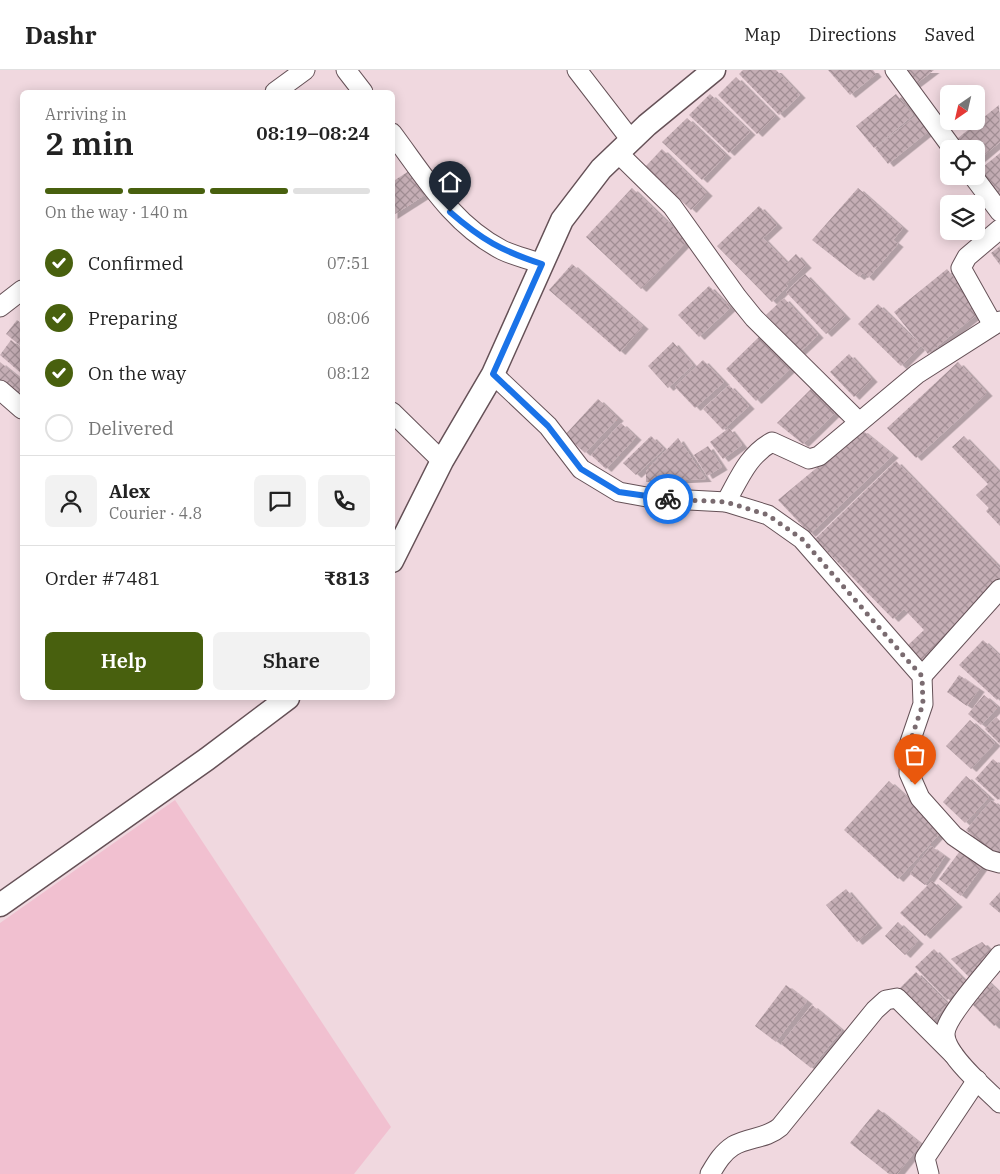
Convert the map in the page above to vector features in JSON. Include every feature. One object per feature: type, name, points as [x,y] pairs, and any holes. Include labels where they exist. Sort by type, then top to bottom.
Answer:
[{"type":"street","points":[[278,90],[305,70]]},
{"type":"street","points":[[346,70],[361,90]]},
{"type":"street","points":[[577,70],[625,147],[672,206],[721,276],[754,318],[859,422]]},
{"type":"street","points":[[395,555],[442,461],[493,374],[562,220],[602,169],[647,125],[714,70]]},
{"type":"street","points":[[895,70],[946,140]]},
{"type":"street","points":[[395,137],[450,212],[475,233],[504,251],[542,264]]},
{"type":"street","points":[[980,185],[1000,212]]},
{"type":"street","points":[[726,502],[751,457],[761,448],[772,442],[809,459],[819,456],[917,374],[997,323],[961,268],[967,257],[1000,229]]},
{"type":"street","points":[[0,307],[20,292]]},
{"type":"street","points":[[493,374],[548,426],[581,469],[619,492],[652,498],[726,502],[768,515],[802,539],[922,676],[923,704],[910,742],[910,773],[920,798],[954,836],[989,860],[1000,863]]},
{"type":"street","points":[[0,390],[20,407]]},
{"type":"street","points":[[395,415],[442,461]]},
{"type":"street","points":[[922,676],[1000,589]]},
{"type":"street","points":[[0,905],[207,759],[285,700]]},
{"type":"street","points":[[953,1054],[945,1035],[949,1019],[1000,956]]},
{"type":"street","points":[[710,1174],[722,1156],[732,1147],[772,1134],[780,1127],[875,1010],[886,1000],[897,998],[1000,1103]]},
{"type":"street","points":[[929,1174],[925,1158],[977,1080]]},
{"type":"shaded area","points":[[175,800],[391,1127],[354,1174],[0,1174],[0,923]]},
{"type":"building","points":[[743,70],[776,70],[800,95],[779,115],[739,74]]},
{"type":"building","points":[[828,70],[873,70],[876,74],[850,95]]},
{"type":"building","points":[[901,70],[934,70],[913,86]]},
{"type":"building","points":[[736,77],[775,116],[757,134],[718,95]]},
{"type":"building","points":[[710,94],[750,132],[729,153],[689,115]]},
{"type":"building","points":[[896,94],[913,115],[874,148],[856,126]]},
{"type":"building","points":[[999,105],[1000,142],[985,154],[985,140],[960,140],[958,138],[968,130],[985,130],[985,116]]},
{"type":"building","points":[[916,116],[929,131],[888,164],[875,148]]},
{"type":"building","points":[[687,118],[726,155],[702,180],[662,142]]},
{"type":"building","points":[[662,149],[707,193],[691,210],[646,166]]},
{"type":"building","points":[[1000,153],[1000,200],[985,182],[985,165]]},
{"type":"building","points":[[412,169],[428,193],[395,214],[395,180]]},
{"type":"building","points":[[632,188],[687,241],[641,289],[586,237]]},
{"type":"building","points":[[858,188],[903,228],[893,240],[898,244],[868,278],[863,273],[859,277],[812,240]]},
{"type":"building","points":[[759,206],[777,225],[763,238],[787,263],[796,254],[806,265],[786,284],[788,286],[772,302],[717,246]]},
{"type":"building","points":[[1000,246],[1000,265],[991,253]]},
{"type":"building","points":[[572,264],[643,326],[620,352],[549,290]]},
{"type":"building","points":[[947,269],[981,311],[928,354],[894,312]]},
{"type":"building","points":[[805,274],[845,316],[826,334],[786,292]]},
{"type":"building","points":[[709,286],[730,308],[699,337],[678,315]]},
{"type":"building","points":[[784,298],[818,335],[800,352],[766,315]]},
{"type":"building","points":[[878,304],[921,346],[901,366],[858,324]]},
{"type":"building","points":[[17,320],[20,322],[20,345],[6,334]]},
{"type":"building","points":[[761,335],[792,367],[756,401],[726,369]]},
{"type":"building","points":[[11,340],[20,347],[20,372],[0,355]]},
{"type":"building","points":[[673,342],[693,365],[668,388],[648,366]]},
{"type":"building","points":[[849,354],[872,379],[854,397],[830,372]]},
{"type":"building","points":[[703,360],[724,382],[695,408],[675,387]]},
{"type":"building","points":[[0,362],[20,378],[20,401],[0,385]]},
{"type":"building","points":[[958,362],[987,393],[916,458],[887,428]]},
{"type":"building","points":[[816,384],[839,409],[803,444],[777,423]]},
{"type":"building","points":[[729,385],[749,406],[723,430],[703,409]]},
{"type":"building","points":[[598,399],[618,418],[585,453],[565,435]]},
{"type":"building","points":[[621,423],[636,437],[606,469],[591,455]]},
{"type":"building","points":[[729,428],[742,445],[723,459],[710,442]]},
{"type":"building","points":[[862,430],[893,455],[810,534],[778,500]]},
{"type":"building","points":[[651,436],[664,449],[636,475],[623,463]]},
{"type":"building","points":[[964,436],[1000,473],[1000,526],[986,511],[989,508],[976,495],[988,484],[952,447]]},
{"type":"building","points":[[678,438],[706,479],[646,482],[646,471]]},
{"type":"building","points":[[708,446],[722,467],[707,476],[694,455]]},
{"type":"building","points":[[896,461],[1000,568],[1000,587],[920,664],[905,648],[924,630],[904,609],[893,619],[815,539]]},
{"type":"building","points":[[983,640],[1000,656],[1000,697],[997,700],[959,665]]},
{"type":"building","points":[[959,675],[979,689],[967,706],[947,692]]},
{"type":"building","points":[[984,695],[998,707],[981,725],[968,714]]},
{"type":"building","points":[[996,717],[1000,721],[1000,744],[985,729]]},
{"type":"building","points":[[970,720],[995,743],[971,769],[946,746]]},
{"type":"building","points":[[993,759],[1000,765],[1000,797],[998,800],[975,779]]},
{"type":"building","points":[[966,776],[989,797],[965,823],[943,802]]},
{"type":"building","points":[[889,781],[943,830],[898,879],[844,830]]},
{"type":"building","points":[[992,800],[1000,807],[1000,848],[994,855],[966,830]]},
{"type":"building","points":[[931,846],[945,856],[925,885],[910,874]]},
{"type":"building","points":[[960,851],[982,867],[961,896],[939,879]]},
{"type":"building","points":[[932,881],[957,904],[925,936],[900,913]]},
{"type":"building","points":[[846,889],[877,925],[857,942],[826,905]]},
{"type":"building","points":[[1000,892],[1000,913],[989,904]]},
{"type":"building","points":[[898,922],[918,941],[905,955],[885,936]]},
{"type":"building","points":[[982,942],[995,955],[970,978],[951,959]]},
{"type":"building","points":[[934,949],[966,982],[947,1000],[915,967]]},
{"type":"building","points":[[916,972],[948,1004],[930,1023],[898,990]]},
{"type":"building","points":[[985,979],[1000,993],[1000,1020],[994,1026],[966,998]]},
{"type":"building","points":[[786,985],[807,1001],[776,1042],[755,1026]]},
{"type":"building","points":[[812,1005],[842,1030],[811,1068],[781,1044]]},
{"type":"building","points":[[878,1109],[921,1144],[897,1174],[889,1174],[850,1143]]},
{"type":"way so far","points":[[668,499],[726,502],[768,515],[802,539],[841,582],[922,676],[923,704],[910,742],[910,773],[915,785]]},
{"type":"route","points":[[450,212],[475,233],[504,251],[542,264],[493,374],[548,426],[581,469],[619,492],[668,499]]}]
